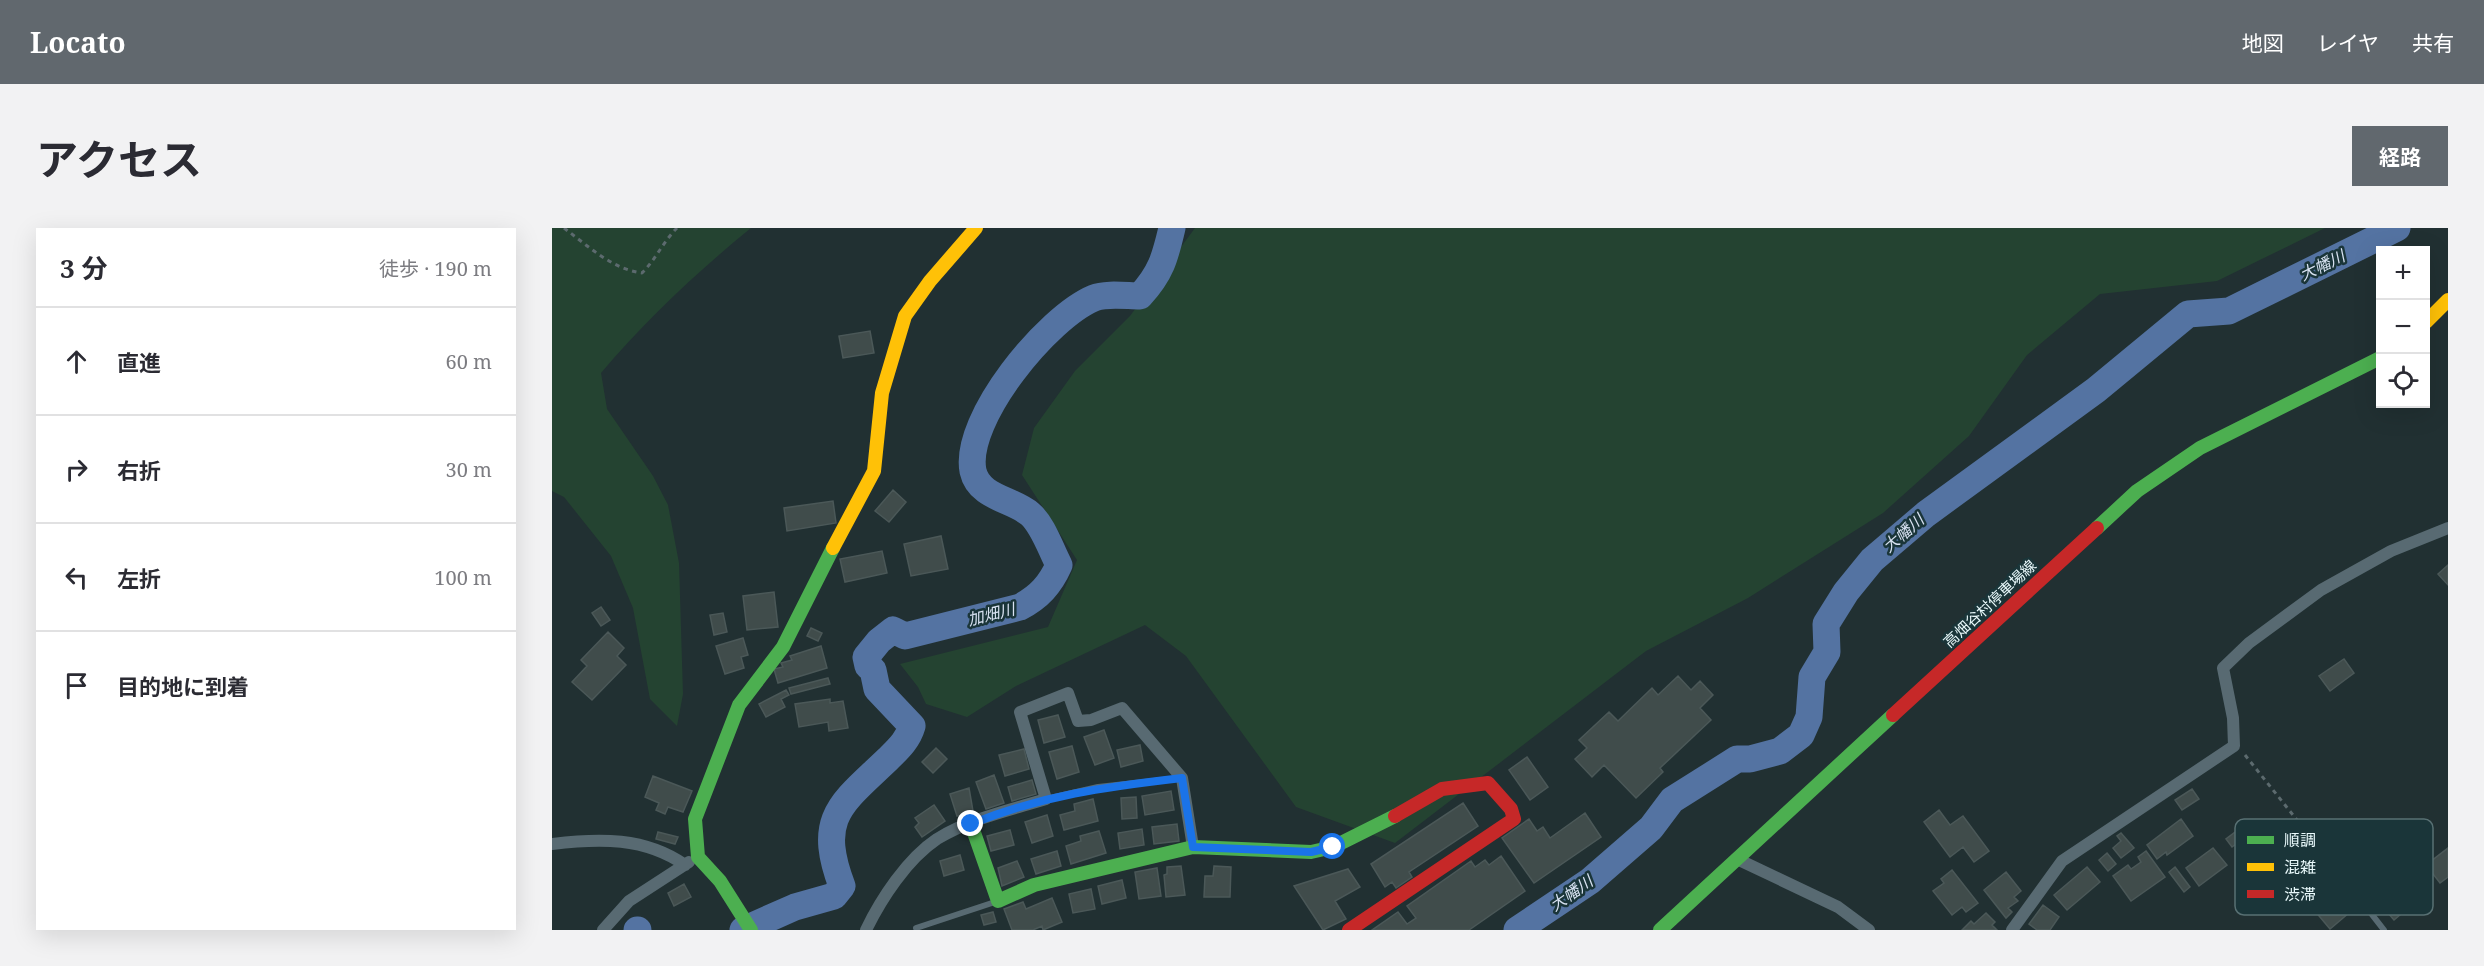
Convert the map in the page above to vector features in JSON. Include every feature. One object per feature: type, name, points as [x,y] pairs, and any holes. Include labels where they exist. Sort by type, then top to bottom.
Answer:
[{"type":"street","points":[[751,930],[720,881],[698,857],[695,844],[695,819],[699,804],[739,705],[783,647],[846,521],[874,471],[882,393],[905,316],[930,281],[976,228]]},
{"type":"street","points":[[2430,318],[2448,300]]},
{"type":"street","name":"高畑谷村停車場線","points":[[1660,930],[2137,491],[2174,464],[2223,435],[2355,374],[2376,361]]},
{"type":"street","points":[[2012,930],[2062,861],[2234,746],[2233,718],[2223,668],[2249,643],[2320,590],[2391,551],[2448,528]]},
{"type":"street","points":[[866,930],[879,904],[898,877],[936,840],[971,824],[1046,799],[1020,712],[1068,693],[1078,721],[1091,720],[1122,708],[1182,778],[1193,847]]},
{"type":"street","points":[[971,824],[998,901],[1034,885],[1193,847],[1311,852],[1333,847],[1377,827],[1442,789],[1488,783],[1511,809],[1514,819],[1349,930]]},
{"type":"street","points":[[552,844],[592,840],[622,841],[666,852],[685,865]]},
{"type":"street","points":[[603,930],[629,901],[698,857]]},
{"type":"street","points":[[1737,859],[1838,907],[1869,930]]},
{"type":"lane","points":[[1046,799],[1098,787],[1182,778]]},
{"type":"lane","points":[[916,928],[998,901]]},
{"type":"lane","points":[[2372,915],[2384,930]]},
{"type":"path","points":[[564,228],[615,265],[627,271],[642,273],[654,261],[668,236],[677,228]]},
{"type":"path","points":[[2234,746],[2245,755],[2297,819]]},
{"type":"green space","points":[[552,228],[751,228],[673,297],[601,373],[607,409],[653,476],[668,505],[679,563],[683,694],[677,726],[650,699],[633,608],[611,556],[564,497],[552,491]]},
{"type":"green space","points":[[1195,228],[2325,228],[2217,281],[2100,294],[2027,355],[1969,436],[1883,513],[1748,598],[1646,651],[1395,843],[1296,807],[1186,656],[1145,625],[1016,686],[967,717],[926,704],[918,687],[900,664],[1048,627],[1077,560],[1022,475],[1034,428],[1075,371],[1130,316]]},
{"type":"building","points":[[870,331],[874,353],[843,358],[839,336]]},
{"type":"building","points":[[893,490],[906,502],[889,522],[875,511]]},
{"type":"building","points":[[833,501],[836,523],[787,531],[784,508]]},
{"type":"building","points":[[941,536],[948,569],[911,576],[904,544]]},
{"type":"building","points":[[882,551],[887,573],[845,582],[840,559]]},
{"type":"building","points":[[2448,565],[2448,585],[2438,574]]},
{"type":"building","points":[[774,592],[778,627],[747,630],[743,596]]},
{"type":"building","points":[[601,607],[610,620],[601,626],[592,613]]},
{"type":"building","points":[[723,613],[727,632],[714,635],[710,615]]},
{"type":"building","points":[[811,628],[822,633],[818,641],[807,636]]},
{"type":"building","points":[[608,632],[624,648],[617,656],[626,665],[592,700],[572,682],[587,666],[581,660]]},
{"type":"building","points":[[743,638],[748,655],[741,657],[744,668],[725,674],[716,646]]},
{"type":"building","points":[[821,646],[827,668],[778,683],[774,669],[783,667],[781,663],[792,660],[790,656]]},
{"type":"building","points":[[2344,659],[2354,673],[2330,691],[2319,676]]},
{"type":"building","points":[[1678,676],[1691,690],[1700,681],[1713,695],[1700,708],[1711,720],[1660,768],[1663,772],[1636,798],[1604,765],[1592,777],[1575,759],[1587,748],[1579,740],[1609,712],[1618,721],[1652,688],[1658,695]]},
{"type":"building","points":[[828,678],[830,684],[791,694],[789,688]]},
{"type":"building","points":[[786,690],[789,695],[781,699],[785,707],[766,717],[759,704]]},
{"type":"building","points":[[830,699],[830,703],[843,701],[848,728],[829,731],[828,722],[799,727],[795,704]]},
{"type":"building","points":[[1058,715],[1065,737],[1044,743],[1038,720]]},
{"type":"building","points":[[1104,730],[1114,758],[1095,765],[1084,737]]},
{"type":"building","points":[[1140,745],[1143,761],[1121,767],[1117,750]]},
{"type":"building","points":[[1072,746],[1079,772],[1057,779],[1049,752]]},
{"type":"building","points":[[936,748],[947,759],[933,773],[922,762]]},
{"type":"building","points":[[1024,749],[1029,769],[1005,776],[999,755]]},
{"type":"building","points":[[1527,757],[1548,787],[1530,800],[1509,770]]},
{"type":"building","points":[[994,775],[1004,803],[986,809],[976,782]]},
{"type":"building","points":[[653,776],[692,791],[683,812],[668,807],[665,814],[656,810],[659,803],[645,797]]},
{"type":"building","points":[[1032,780],[1036,794],[1012,801],[1008,787]]},
{"type":"building","points":[[969,788],[973,811],[957,816],[950,794]]},
{"type":"building","points":[[2192,789],[2199,799],[2182,810],[2175,800]]},
{"type":"building","points":[[1171,791],[1174,810],[1145,815],[1142,796]]},
{"type":"building","points":[[1136,797],[1137,818],[1122,819],[1121,798]]},
{"type":"building","points":[[1093,799],[1098,821],[1064,830],[1060,815],[1075,811],[1074,804]]},
{"type":"building","points":[[1463,803],[1478,826],[1409,872],[1412,877],[1396,888],[1392,882],[1385,887],[1371,864]]},
{"type":"building","points":[[934,805],[945,821],[922,837],[915,827],[919,823],[915,818]]},
{"type":"building","points":[[1939,810],[1950,825],[1963,816],[1989,851],[1974,862],[1963,847],[1950,857],[1924,822]]},
{"type":"building","points":[[1585,813],[1601,837],[1534,883],[1502,838],[1529,819],[1537,831],[1543,827],[1550,838]]},
{"type":"building","points":[[1047,815],[1053,836],[1032,843],[1025,822]]},
{"type":"building","points":[[2181,819],[2193,836],[2167,855],[2166,852],[2157,859],[2147,845]]},
{"type":"building","points":[[1177,824],[1179,841],[1154,844],[1152,827]]},
{"type":"building","points":[[1142,829],[1144,845],[1120,849],[1118,833]]},
{"type":"building","points":[[1010,830],[1014,845],[991,851],[987,836]]},
{"type":"building","points":[[1099,831],[1106,853],[1071,864],[1066,846],[1081,841],[1080,836]]},
{"type":"building","points":[[658,832],[678,837],[675,844],[656,839]]},
{"type":"building","points":[[2235,832],[2235,845],[2232,847],[2226,839]]},
{"type":"building","points":[[2121,833],[2134,848],[2121,858],[2113,848],[2121,841],[2117,836]]},
{"type":"building","points":[[2213,848],[2227,865],[2199,886],[2186,868]]},
{"type":"building","points":[[2448,848],[2448,877],[2440,883],[2433,874],[2433,860]]},
{"type":"building","points":[[1057,851],[1061,866],[1036,874],[1031,859]]},
{"type":"building","points":[[2146,851],[2165,877],[2131,901],[2113,876],[2128,865],[2131,869],[2141,862],[2138,857]]},
{"type":"building","points":[[2107,853],[2116,864],[2108,871],[2099,860]]},
{"type":"building","points":[[960,855],[964,870],[944,876],[940,861]]},
{"type":"building","points":[[1501,856],[1525,891],[1469,930],[1372,930],[1398,912],[1407,924],[1416,918],[1407,906],[1471,861],[1475,867],[1485,860],[1489,865]]},
{"type":"building","points":[[1017,861],[1024,877],[1002,886],[998,868]]},
{"type":"building","points":[[1181,866],[1185,895],[1166,897],[1164,875],[1167,874],[1167,867]]},
{"type":"building","points":[[1214,866],[1231,867],[1230,897],[1204,897],[1205,876],[1213,876]]},
{"type":"building","points":[[2087,867],[2100,882],[2067,910],[2054,895]]},
{"type":"building","points":[[2175,867],[2190,887],[2184,892],[2169,872]]},
{"type":"building","points":[[1157,868],[1161,896],[1139,899],[1135,872]]},
{"type":"building","points":[[1348,869],[1360,887],[1335,901],[1346,919],[1323,930],[1294,886]]},
{"type":"building","points":[[1952,870],[1978,903],[1966,912],[1962,907],[1952,915],[1933,891],[1944,883],[1941,879]]},
{"type":"building","points":[[2006,872],[2021,891],[2014,897],[2018,901],[2008,908],[2012,912],[2006,918],[1984,890]]},
{"type":"building","points":[[1122,880],[1126,898],[1102,904],[1098,886]]},
{"type":"building","points":[[684,884],[691,897],[674,906],[668,893]]},
{"type":"building","points":[[1091,889],[1095,909],[1073,913],[1069,894]]},
{"type":"building","points":[[1052,898],[1062,922],[1043,930],[1042,926],[1033,930],[1012,930],[1004,909],[1023,902],[1026,909]]},
{"type":"building","points":[[2043,905],[2059,917],[2050,930],[2037,930],[2029,924]]},
{"type":"building","points":[[993,912],[996,922],[984,925],[981,915]]},
{"type":"building","points":[[1986,913],[1995,922],[1992,925],[1997,930],[1962,930],[1971,921],[1974,924]]},
{"type":"building","points":[[2318,915],[2347,915],[2330,929]]},
{"type":"building","points":[[2390,915],[2400,915],[2394,920]]},
{"type":"waterway","name":"加畑川","points":[[743,930],[795,907],[834,896],[842,886],[832,843],[833,827],[838,814],[857,788],[902,744],[912,726],[877,689],[873,670],[868,666],[866,657],[879,641],[893,630],[905,636],[1020,607],[1038,595],[1052,579],[1059,565],[1035,519],[1023,509],[989,493],[976,480],[973,471],[973,449],[981,425],[995,398],[1013,372],[1054,326],[1075,309],[1099,296],[1140,296],[1161,265],[1172,228]]},
{"type":"waterway","name":"大幡川","points":[[1517,930],[1590,881],[1651,828],[1672,800],[1737,759],[1750,759],[1780,751],[1801,735],[1809,717],[1812,677],[1827,652],[1826,624],[1846,592],[1872,560],[1926,514],[2096,390],[2188,314],[2229,311],[2397,228]]},
{"type":"traffic: fast","points":[[2097,528],[2137,491],[2200,448],[2376,360]]},
{"type":"traffic: fast","points":[[751,930],[720,881],[698,857],[695,819],[739,705],[783,647],[833,548]]},
{"type":"traffic: fast","points":[[1660,930],[1893,715]]},
{"type":"traffic: fast","points":[[971,824],[998,901],[1034,885],[1193,847],[1311,852],[1333,847],[1395,816]]},
{"type":"traffic: slow","points":[[833,548],[874,471],[882,393],[905,316],[930,281],[976,228]]},
{"type":"traffic: slow","points":[[2430,318],[2448,300]]},
{"type":"traffic: jam","points":[[1893,715],[2097,528]]},
{"type":"traffic: jam","points":[[1349,930],[1514,819],[1511,809],[1488,783],[1442,789],[1395,816]]},
{"type":"route","points":[[971,824],[1046,799],[1098,787],[1182,778],[1193,847],[1311,852],[1333,847]]}]
